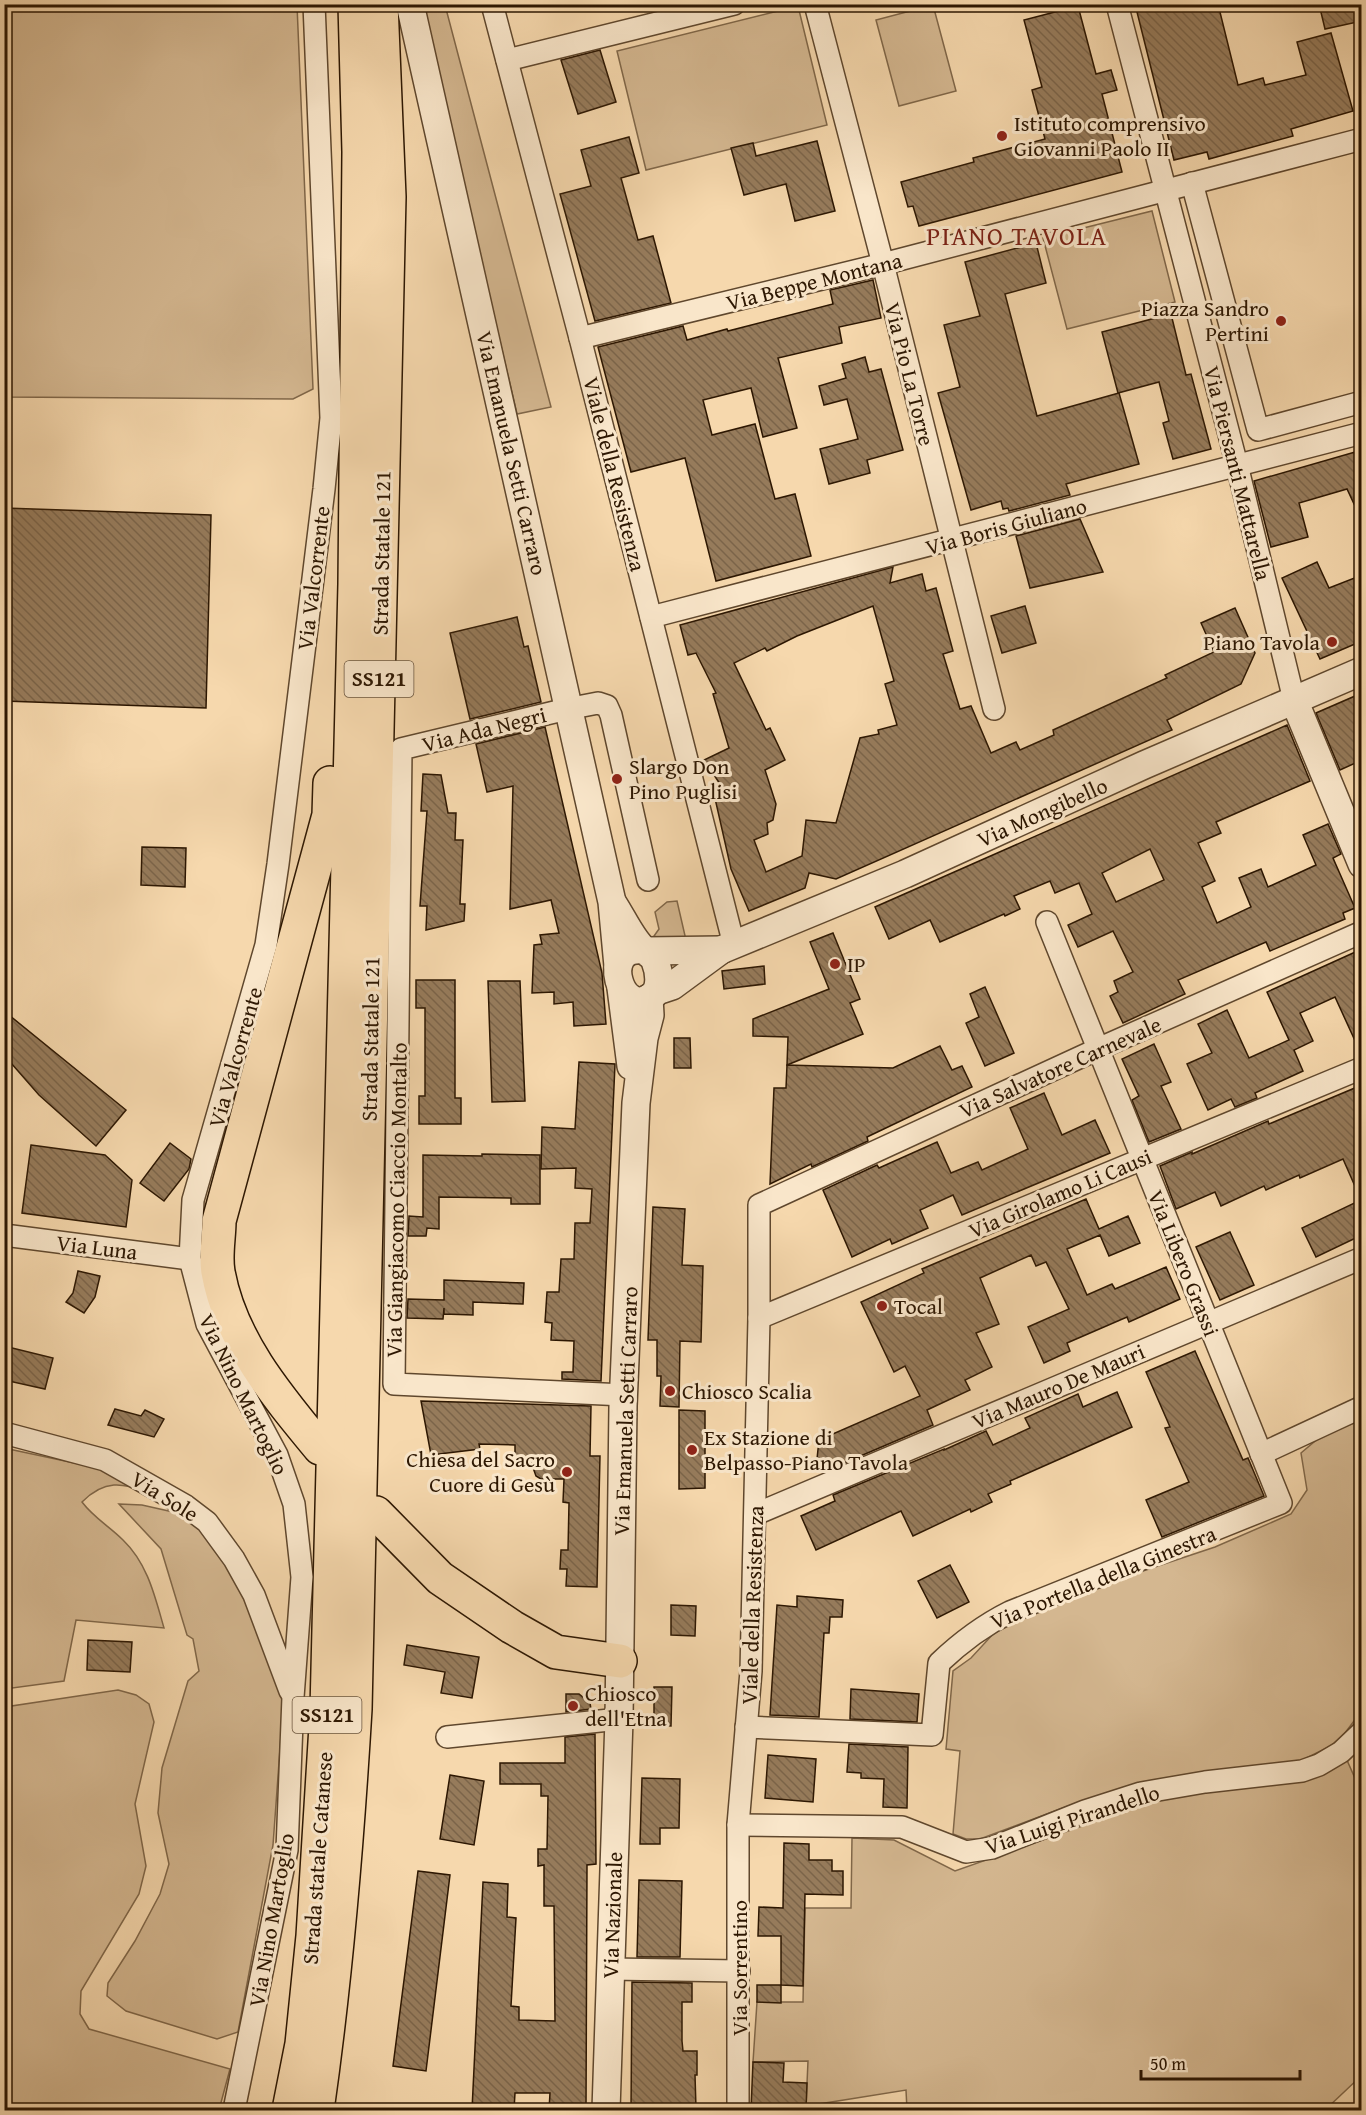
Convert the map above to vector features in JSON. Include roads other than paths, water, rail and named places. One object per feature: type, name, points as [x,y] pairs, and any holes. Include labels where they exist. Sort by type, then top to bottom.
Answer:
[{"type":"main road","name":"Strada Statale 121","points":[[337,1317],[355,584],[359,152],[355,4]]},
{"type":"main road","name":"Strada Statale 121","points":[[363,1353],[389,209],[381,4]]},
{"type":"main road","points":[[320,1448],[284,1405],[252,1358],[231,1316],[218,1270],[219,1221],[329,814],[335,640],[355,584]]},
{"type":"main road","name":"Strada statale Catanese","points":[[289,2110],[302,2044],[314,1924],[327,1710],[337,1317]]},
{"type":"main road","name":"Strada statale Catanese","points":[[317,2110],[339,1934],[348,1830],[355,1709],[363,1353]]},
{"type":"main road","points":[[376,1513],[440,1578],[512,1627],[556,1652],[620,1661]]},
{"type":"street","name":"Via Valcorrente","points":[[211,1143],[266,945],[280,852],[331,418],[314,4]]},
{"type":"street","name":"Via Emanuela Setti Carraro","points":[[410,4],[612,902]]},
{"type":"street","name":"Viale della Resistenza","points":[[492,4],[651,617],[728,947]]},
{"type":"street","points":[[507,60],[734,4]]},
{"type":"street","name":"Via Pio La Torre","points":[[815,4],[883,264],[994,709]]},
{"type":"street","name":"Via Piersanti Mattarella","points":[[1117,4],[1237,465],[1294,700],[1362,864]]},
{"type":"street","name":"Via Beppe Montana","points":[[580,338],[883,264],[1362,139]]},
{"type":"street","points":[[1192,183],[1258,430],[1362,402]]},
{"type":"street","name":"Via Boris Giuliano","points":[[651,617],[1362,433]]},
{"type":"street","name":"Via Mongibello","points":[[728,947],[895,879],[1362,671]]},
{"type":"street","name":"Via Ada Negri","points":[[401,749],[567,709],[598,703],[607,706],[611,715],[648,880]]},
{"type":"street","name":"Via Giangiacomo Ciaccio Montalto","points":[[401,749],[394,1384],[624,1395]]},
{"type":"street","points":[[612,902],[645,951],[655,961],[658,981],[644,1038],[636,1103]]},
{"type":"street","points":[[612,902],[636,1103]]},
{"type":"street","name":"Via Libero Grassi","points":[[1047,922],[1281,1503]]},
{"type":"street","name":"Via Salvatore Carnevale","points":[[759,1204],[1098,1049],[1362,932]]},
{"type":"street","points":[[728,947],[672,986],[644,1000],[633,999],[620,977],[625,955],[630,951],[728,947]]},
{"type":"street","name":"Via Girolamo Li Causi","points":[[759,1318],[1362,1068]]},
{"type":"street","name":"Via Emanuela Setti Carraro","points":[[619,1719],[624,1395],[636,1103]]},
{"type":"street","name":"Via Nino Martoglio","points":[[211,1143],[193,1200],[190,1259],[207,1324],[277,1455],[294,1504],[302,1577],[293,1697],[287,1850],[234,2110]]},
{"type":"street","name":"Viale della Resistenza","points":[[738,1825],[751,1671],[756,1514],[759,1204]]},
{"type":"street","name":"Via Luna","points":[[4,1235],[190,1259]]},
{"type":"street","name":"Via Mauro De Mauri","points":[[756,1514],[1362,1258]]},
{"type":"street","points":[[1262,1454],[1362,1407]]},
{"type":"street","name":"Via Sole","points":[[4,1432],[105,1460],[186,1506],[207,1522],[234,1559],[254,1595],[293,1697]]},
{"type":"street","name":"Via Portella della Ginestra","points":[[746,1727],[932,1735],[939,1663],[959,1643],[983,1626],[1010,1612],[1281,1503]]},
{"type":"street","points":[[447,1737],[619,1719]]},
{"type":"street","name":"Via Nazionale","points":[[606,2110],[619,1719]]},
{"type":"street","name":"Via Luigi Pirandello","points":[[738,1825],[902,1827],[966,1852],[992,1848],[1084,1811],[1141,1793],[1205,1782],[1302,1771],[1341,1752],[1362,1732]]},
{"type":"street","name":"Via Sorrentino","points":[[738,1825],[738,2110]]},
{"type":"street","points":[[610,1969],[739,1971]]},
{"type":"place","name":"Istituto comprensivo Giovanni Paolo II","points":[[1002,136]]},
{"type":"place","name":"Piazza Sandro Pertini","points":[[1281,321]]},
{"type":"place","name":"Piano Tavola","points":[[1332,642]]},
{"type":"place","name":"Slargo Don Pino Puglisi","points":[[617,779]]},
{"type":"place","name":"IP","points":[[835,964]]},
{"type":"place","name":"Tocal","points":[[882,1306]]},
{"type":"place","name":"Chiosco Scalia","points":[[670,1391]]},
{"type":"place","name":"Ex Stazione di Belpasso-Piano Tavola","points":[[692,1450]]},
{"type":"place","name":"Chiesa del Sacro Cuore di Gesù","points":[[567,1472]]},
{"type":"place","name":"Chiosco dell'Etna","points":[[573,1706]]},
{"type":"district","name":"PIANO TAVOLA","points":[[1017,236]]}]
